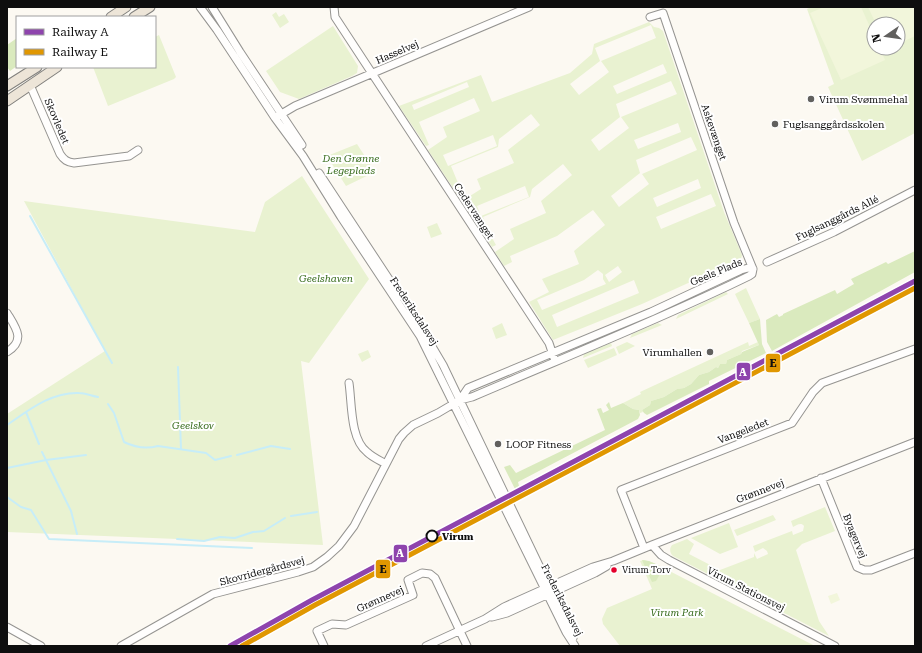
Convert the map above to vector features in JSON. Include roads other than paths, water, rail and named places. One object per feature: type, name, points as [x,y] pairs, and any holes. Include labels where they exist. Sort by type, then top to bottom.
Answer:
[{"type":"main road","points":[[112,16],[126,7]]},
{"type":"main road","points":[[128,16],[139,7]]},
{"type":"main road","points":[[136,16],[150,7]]},
{"type":"main road","points":[[7,86],[35,68]]},
{"type":"main road","points":[[7,101],[56,68]]},
{"type":"street","name":"Frederiksdalsvej","points":[[200,7],[278,116],[426,335],[443,365],[457,402],[548,591],[570,630],[575,646]]},
{"type":"street","name":"Frederiksdalsvej","points":[[212,7],[278,116]]},
{"type":"street","name":"Hasselvej","points":[[278,116],[295,106],[529,7]]},
{"type":"street","name":"Cedervænget","points":[[331,8],[335,17],[549,343],[555,361]]},
{"type":"street","name":"Askevænget","points":[[650,18],[663,13],[730,211],[753,269]]},
{"type":"street","name":"Skovledet","points":[[30,85],[60,154],[64,159],[74,164],[129,156],[138,150]]},
{"type":"street","name":"Fuglsanggårds Allé","points":[[767,262],[834,232],[915,190]]},
{"type":"street","name":"Geels Plads","points":[[746,268],[753,269],[752,274],[733,284],[472,397],[457,402],[468,388],[651,312],[746,268]]},
{"type":"street","points":[[7,313],[18,333],[18,341],[15,347],[7,352]]},
{"type":"street","name":"Vangeledet","points":[[644,548],[621,490],[792,423],[813,392],[822,383],[915,349]]},
{"type":"street","points":[[349,383],[354,432],[359,444],[366,452],[386,464]]},
{"type":"street","name":"Skovridergårdsvej","points":[[121,646],[213,594],[298,572],[313,567],[328,557],[339,546],[354,526],[399,439],[413,425],[457,402]]},
{"type":"street","name":"Grønnevej","points":[[426,646],[485,619],[504,607],[548,591],[593,567],[613,561],[652,544],[915,442]]},
{"type":"street","name":"Byagervej","points":[[821,478],[857,567],[864,570],[871,570],[915,553]]},
{"type":"street","name":"Virum Stationsvej","points":[[652,544],[661,555],[669,560],[835,646]]},
{"type":"street","name":"Grønnevej","points":[[324,646],[317,631],[332,624],[346,625],[413,596],[408,580],[422,573],[430,574],[435,578],[460,631]]},
{"type":"street","points":[[7,627],[41,646]]},
{"type":"street","points":[[460,631],[466,646]]},
{"type":"waterway","points":[[30,216],[112,363]]},
{"type":"waterway","points":[[178,367],[181,449]]},
{"type":"waterway","points":[[7,425],[41,403],[59,395],[84,393],[98,397]]},
{"type":"waterway","points":[[108,404],[114,413],[124,442],[128,444],[141,447],[158,446],[206,453],[215,460],[231,456]]},
{"type":"waterway","points":[[26,412],[39,444]]},
{"type":"waterway","points":[[237,455],[271,446],[290,449]]},
{"type":"waterway","points":[[42,452],[71,511],[77,534]]},
{"type":"waterway","points":[[7,468],[46,460],[86,455]]},
{"type":"waterway","points":[[7,497],[21,507],[31,510],[49,539],[252,548]]},
{"type":"waterway","points":[[291,516],[317,512]]},
{"type":"waterway","points":[[177,539],[204,541],[220,537],[235,538],[253,532],[264,531],[285,518]]},
{"type":"rail line","name":"A","points":[[230,646],[312,600],[915,281]]},
{"type":"rail line","name":"E","points":[[242,646],[315,605],[915,288]]},
{"type":"place","name":"Virum Svømmehal","points":[[811,99]]},
{"type":"place","name":"Fuglsanggårdsskolen","points":[[775,124]]},
{"type":"place","name":"Virumhallen","points":[[710,352]]},
{"type":"place","name":"LOOP Fitness","points":[[498,444]]},
{"type":"place","name":"Virum","points":[[432,536]]},
{"type":"place","name":"Virum Torv","points":[[614,570]]},
{"type":"park label","name":"Den Grønne Legeplads","points":[[351,164]]},
{"type":"park label","name":"Geelshaven","points":[[326,278]]},
{"type":"park label","name":"Geelskov","points":[[193,425]]},
{"type":"park label","name":"Virum Park","points":[[677,612]]}]
